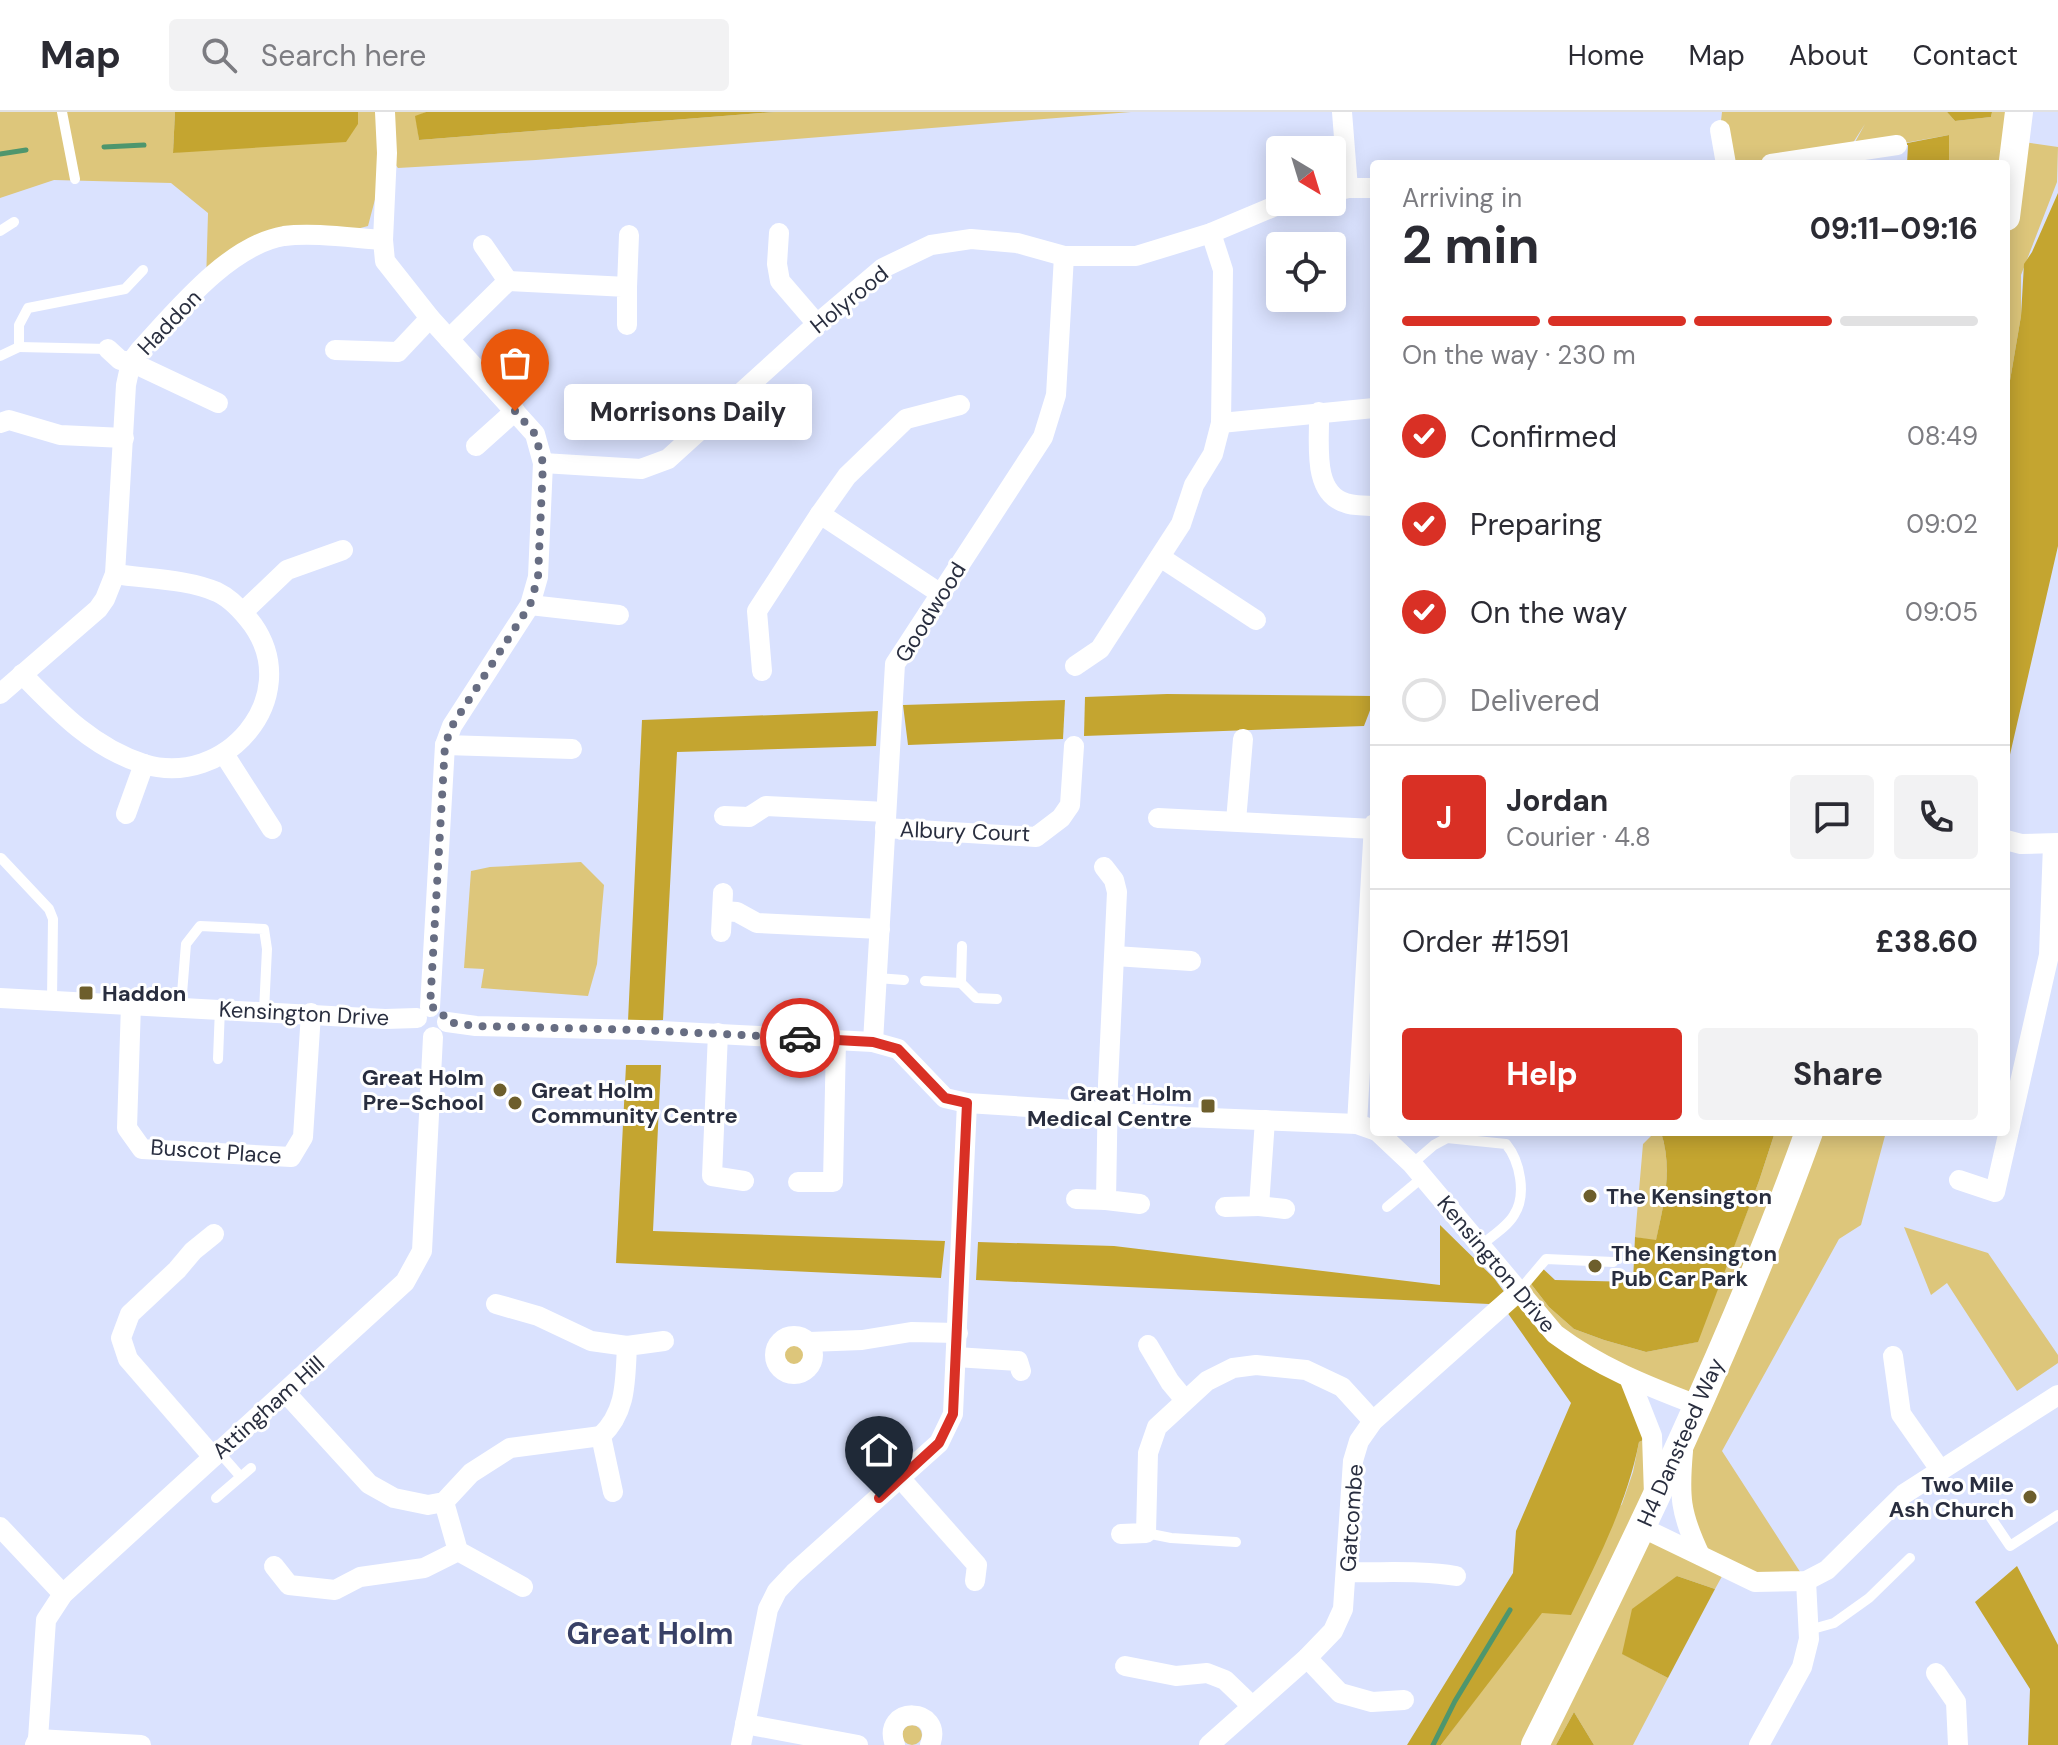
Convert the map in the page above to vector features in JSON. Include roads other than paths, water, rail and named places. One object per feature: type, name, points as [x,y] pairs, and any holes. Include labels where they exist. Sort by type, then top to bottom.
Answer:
[{"type":"street","points":[[385,112],[385,261],[430,318],[535,434],[543,463],[538,577],[530,605],[452,726],[445,745],[423,1012],[440,1009],[440,1030],[476,1026],[718,1033],[873,1042],[898,1049],[945,1098],[967,1103],[1370,1129],[1370,934]]},
{"type":"street","points":[[1341,136],[1342,112]]},
{"type":"street","points":[[2010,188],[2019,112]]},
{"type":"street","points":[[1720,130],[1725,160]]},
{"type":"street","points":[[1844,159],[1897,145]]},
{"type":"street","points":[[1346,190],[1370,188]]},
{"type":"street","name":"Holyrood","points":[[543,463],[641,469],[668,459],[883,268],[931,245],[971,239],[1017,243],[1064,256],[1136,256],[1211,233],[1266,210]]},
{"type":"street","points":[[779,233],[777,264],[780,281],[817,324]]},
{"type":"street","points":[[1075,666],[1100,649],[1160,557],[1181,524],[1194,485],[1213,454],[1221,423],[1223,270],[1211,233]]},
{"type":"street","points":[[627,325],[629,235]]},
{"type":"street","name":"Haddon","points":[[0,694],[98,609],[115,574],[126,385],[131,362],[174,313],[223,267],[250,247],[284,236],[383,240]]},
{"type":"street","points":[[483,245],[508,281]]},
{"type":"street","name":"Goodwood","points":[[873,1042],[895,664],[1043,437],[1056,395],[1064,256]]},
{"type":"street","points":[[449,339],[508,281],[627,287]]},
{"type":"street","points":[[335,350],[398,352],[430,318]]},
{"type":"street","points":[[108,349],[120,360],[131,362],[218,403]]},
{"type":"street","points":[[762,671],[757,611],[847,476],[906,419],[960,405]]},
{"type":"street","points":[[1221,423],[1370,408]]},
{"type":"street","points":[[476,446],[515,411]]},
{"type":"street","points":[[1319,412],[1322,480],[1330,496],[1346,503],[1370,506]]},
{"type":"street","points":[[0,423],[9,420],[60,435],[124,438]]},
{"type":"street","points":[[820,514],[941,594]]},
{"type":"street","points":[[243,612],[287,570],[343,550]]},
{"type":"street","points":[[1160,557],[1256,620]]},
{"type":"street","points":[[22,674],[66,720],[103,746],[144,764],[174,770],[202,765],[224,754],[248,734],[265,706],[270,666],[262,638],[243,612],[220,593],[199,586],[115,574]]},
{"type":"street","points":[[530,605],[619,615]]},
{"type":"street","points":[[1236,821],[1243,739]]},
{"type":"street","points":[[445,745],[572,749]]},
{"type":"street","name":"Albury Court","points":[[724,816],[749,817],[766,806],[1036,837],[1061,818],[1070,805],[1074,746]]},
{"type":"street","points":[[224,754],[272,829]]},
{"type":"street","points":[[126,814],[144,764]]},
{"type":"street","points":[[1158,818],[1370,827]]},
{"type":"street","points":[[2010,841],[2021,844],[2056,843],[2049,955],[2010,1126]]},
{"type":"street","points":[[1104,867],[1114,880],[1117,892],[1106,1200]]},
{"type":"street","points":[[722,912],[737,912],[757,923],[880,929]]},
{"type":"street","points":[[1115,956],[1191,961]]},
{"type":"street","name":"Kensington Drive","points":[[0,1005],[52,1000],[385,1019],[423,1012]]},
{"type":"street","name":"Buscot Place","points":[[131,1004],[127,1128],[142,1149],[291,1157],[303,1137],[311,1013]]},
{"type":"street","name":"Attingham Hill","points":[[37,1742],[46,1620],[63,1594],[405,1282],[422,1251],[440,1030]]},
{"type":"street","points":[[718,1033],[712,1176],[744,1181]]},
{"type":"street","points":[[798,1182],[833,1182],[836,1040]]},
{"type":"street","points":[[741,1745],[768,1609],[777,1591],[939,1443],[953,1414],[967,1103]]},
{"type":"street","points":[[1259,1206],[1265,1120]]},
{"type":"street","name":"Kensington Drive","points":[[1378,1136],[1417,1171],[1555,1334],[1580,1353],[1630,1380],[1697,1405]]},
{"type":"street","name":"H4 Dansteed Way","points":[[1535,1745],[1643,1528],[1685,1435],[1807,1136]]},
{"type":"street","points":[[1959,1180],[1995,1192],[2008,1136]]},
{"type":"street","points":[[1076,1199],[1140,1204]]},
{"type":"street","points":[[1225,1207],[1285,1209]]},
{"type":"street","points":[[214,1234],[130,1314],[121,1338],[128,1359],[216,1455]]},
{"type":"street","name":"Gatcombe","points":[[1209,1745],[1333,1631],[1343,1609],[1353,1461],[1359,1441],[1373,1421],[1519,1291]]},
{"type":"street","points":[[496,1304],[538,1316],[591,1341],[627,1346],[664,1341]]},
{"type":"street","points":[[809,1342],[862,1340],[911,1332],[958,1333]]},
{"type":"street","points":[[1148,1345],[1185,1400]]},
{"type":"street","points":[[285,1392],[369,1484],[394,1498],[428,1505],[444,1502],[471,1473],[510,1448],[601,1436],[613,1424],[624,1402],[627,1346]]},
{"type":"street","points":[[1893,1356],[1901,1414],[1941,1471]]},
{"type":"street","points":[[956,1357],[1023,1360]]},
{"type":"street","points":[[1121,1534],[1146,1533],[1148,1453],[1157,1427],[1207,1381],[1233,1368],[1256,1365],[1306,1370],[1342,1387],[1373,1421]]},
{"type":"street","points":[[1630,1380],[1652,1436],[1654,1501]]},
{"type":"street","points":[[1643,1528],[1755,1582],[1806,1581],[1827,1570],[1904,1494],[2054,1406]]},
{"type":"street","points":[[1685,1435],[1679,1489],[1685,1523],[1700,1555]]},
{"type":"street","points":[[601,1436],[613,1492]]},
{"type":"street","points":[[901,1479],[982,1568]]},
{"type":"street","points":[[444,1502],[458,1551],[523,1587]]},
{"type":"street","points":[[0,1527],[63,1594]]},
{"type":"street","points":[[274,1566],[289,1585],[335,1590],[360,1577],[424,1568],[458,1551]]},
{"type":"street","points":[[1347,1572],[1432,1572],[1456,1576]]},
{"type":"street","points":[[1759,1745],[1802,1667],[1809,1630],[1806,1581]]},
{"type":"street","points":[[1307,1658],[1340,1693],[1372,1702],[1404,1700]]},
{"type":"street","points":[[1125,1666],[1176,1676],[1207,1673],[1225,1680],[1252,1706]]},
{"type":"street","points":[[1936,1673],[1956,1702],[1958,1745]]},
{"type":"street","points":[[889,1744],[896,1722],[908,1715],[915,1715],[927,1720],[931,1726],[930,1745]]},
{"type":"street","points":[[745,1724],[858,1745]]},
{"type":"street","points":[[37,1742],[141,1745]]},
{"type":"lane","points":[[62,112],[75,179]]},
{"type":"lane","points":[[0,231],[14,222]]},
{"type":"lane","points":[[19,347],[19,325],[28,308],[125,289],[143,270]]},
{"type":"lane","points":[[0,356],[19,347],[108,349]]},
{"type":"lane","points":[[1,858],[49,909],[53,919],[52,1000]]},
{"type":"lane","points":[[181,1006],[186,944],[200,926],[264,929],[267,949],[264,1011]]},
{"type":"lane","points":[[961,983],[962,946]]},
{"type":"lane","points":[[877,978],[904,980]]},
{"type":"lane","points":[[925,981],[961,983],[976,998],[997,999]]},
{"type":"lane","points":[[218,1059],[220,1008]]},
{"type":"lane","points":[[1387,1207],[1434,1145],[1447,1138],[1506,1144],[1516,1157],[1520,1171],[1519,1205],[1513,1217],[1481,1245]]},
{"type":"lane","points":[[1519,1291],[1546,1259],[1613,1262]]},
{"type":"lane","points":[[216,1455],[240,1476]]},
{"type":"lane","points":[[216,1498],[251,1468]]},
{"type":"lane","points":[[1987,1512],[2010,1546],[2058,1515]]},
{"type":"lane","points":[[1146,1533],[1171,1538],[1236,1542]]},
{"type":"lane","points":[[1809,1630],[1834,1623],[1857,1607],[1910,1558]]},
{"type":"waterway","points":[[104,147],[144,145]]},
{"type":"waterway","points":[[0,154],[26,150]]},
{"type":"waterway","points":[[1433,1745],[1455,1701],[1510,1610]]},
{"type":"place","name":"Morrisons Daily","points":[[515,411]]},
{"type":"place","name":"Haddon","points":[[86,993]]},
{"type":"place","name":"Great Holm Pre-School","points":[[500,1090]]},
{"type":"place","name":"Great Holm Community Centre","points":[[515,1103]]},
{"type":"place","name":"Great Holm Medical Centre","points":[[1208,1106]]},
{"type":"place","name":"The Kensington","points":[[1590,1196]]},
{"type":"place","name":"The Kensington Pub Car Park","points":[[1595,1266]]},
{"type":"place","name":"Two Mile Ash Church","points":[[2030,1497]]},
{"type":"district","name":"Great Holm","points":[[650,1634]]}]
